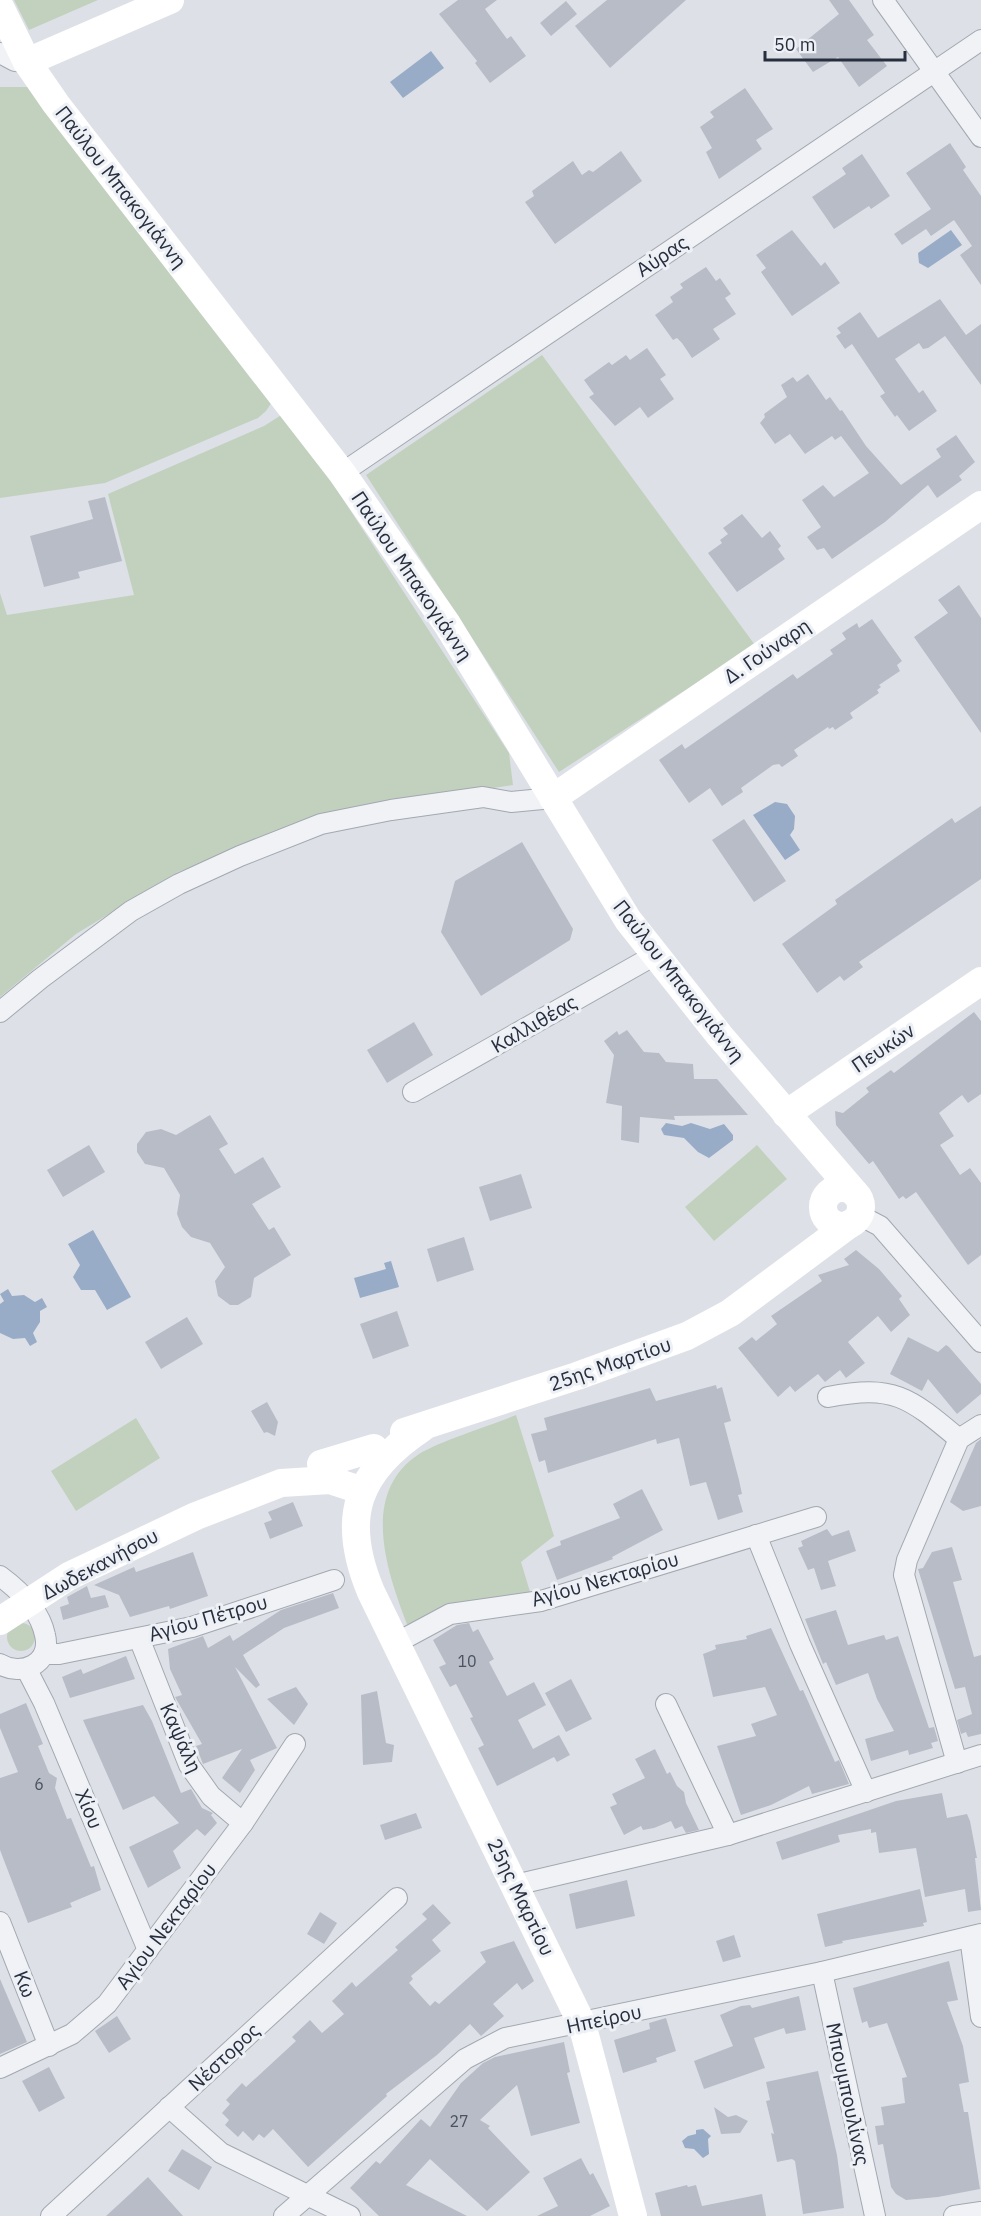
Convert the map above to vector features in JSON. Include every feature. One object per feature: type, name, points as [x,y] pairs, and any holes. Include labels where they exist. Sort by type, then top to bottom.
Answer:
[{"type":"main road","points":[[11,61],[170,0]]},
{"type":"main road","name":"Παύλου Μπακογιάννη","points":[[0,7],[11,61],[56,104],[342,473],[447,624],[628,920],[817,1150],[855,1210]]},
{"type":"main road","name":"Δ. Γούναρη","points":[[553,798],[981,505]]},
{"type":"main road","name":"Πευκών","points":[[786,1114],[981,981]]},
{"type":"main road","name":"Παύλου Μπακογιάννη","points":[[817,1150],[825,1175],[824,1202]]},
{"type":"main road","points":[[824,1202],[835,1189],[841,1188],[855,1210]]},
{"type":"main road","name":"25ης Μαρτίου","points":[[784,1272],[810,1231],[824,1202]]},
{"type":"main road","name":"25ης Μαρτίου","points":[[371,1592],[355,1572],[344,1548],[340,1513],[374,1448],[389,1437],[422,1428],[687,1336],[730,1313],[784,1272],[855,1210]]},
{"type":"main road","name":"25ης Μαρτίου","points":[[422,1428],[395,1446],[358,1481],[356,1537],[359,1560],[371,1592],[582,2024],[633,2216]]},
{"type":"main road","points":[[319,1472],[374,1448]]},
{"type":"main road","points":[[319,1472],[358,1481]]},
{"type":"main road","points":[[319,1472],[340,1513]]},
{"type":"main road","name":"Δωδεκανήσου","points":[[0,1621],[69,1576],[171,1528],[281,1483],[319,1472]]},
{"type":"street","points":[[883,0],[981,137]]},
{"type":"street","name":"Αύρας","points":[[342,473],[981,40]]},
{"type":"street","points":[[0,1012],[131,911],[179,884],[240,856],[321,824],[391,810],[483,797],[511,802],[553,798]]},
{"type":"street","name":"Καλλιθέας","points":[[413,1092],[655,955]]},
{"type":"street","name":"Παύλου Μπακογιάννη","points":[[855,1210],[880,1226],[981,1342]]},
{"type":"street","points":[[828,1397],[881,1391],[894,1394],[934,1418],[959,1439]]},
{"type":"street","points":[[957,1763],[904,1575],[907,1560],[959,1439],[981,1425]]},
{"type":"street","name":"Αγίου Νεκταρίου","points":[[396,1643],[450,1614],[541,1600],[816,1517]]},
{"type":"street","points":[[756,1535],[800,1644],[866,1792]]},
{"type":"street","points":[[0,1576],[20,1591],[45,1635],[44,1654],[38,1663],[27,1670],[15,1671],[0,1664]]},
{"type":"street","name":"Αγίου Πέτρου","points":[[44,1654],[59,1654],[192,1627],[334,1580]]},
{"type":"street","name":"Καψάλη","points":[[139,1638],[189,1765],[211,1796],[243,1823]]},
{"type":"street","name":"Χίου","points":[[27,1670],[44,1703],[148,1950]]},
{"type":"street","points":[[666,1704],[728,1836]]},
{"type":"street","name":"Αγίου Νεκταρίου","points":[[0,2068],[50,2046],[92,2019],[107,2004],[243,1823],[295,1744]]},
{"type":"street","points":[[515,1885],[728,1836],[981,1755]]},
{"type":"street","name":"Νέστορος","points":[[51,2216],[397,1898]]},
{"type":"street","name":"Κω","points":[[0,1922],[50,2046]]},
{"type":"street","points":[[976,1935],[981,2017]]},
{"type":"street","name":"Ηπείρου","points":[[284,2216],[465,2059],[482,2048],[505,2038],[582,2024],[822,1972],[976,1935]]},
{"type":"street","name":"Μπουμπουλίνας","points":[[822,1972],[875,2216]]},
{"type":"street","points":[[170,2107],[221,2153],[350,2216]]},
{"type":"street","points":[[954,2216],[981,2212]]},
{"type":"green space","points":[[14,0],[98,0],[29,30]]},
{"type":"green space","points":[[0,87],[28,87],[274,399],[258,418],[105,483],[0,498]]},
{"type":"green space","points":[[542,355],[755,645],[559,772],[366,475]]},
{"type":"green space","points":[[286,412],[509,753],[513,785],[405,801],[295,826],[178,872],[76,934],[0,997],[0,593],[7,615],[134,595],[108,494],[264,426]]},
{"type":"green space","points":[[757,1145],[787,1179],[714,1241],[685,1207]]},
{"type":"green space","points":[[516,1415],[554,1536],[521,1562],[531,1595],[409,1629],[393,1584],[383,1536],[383,1513],[389,1491],[400,1471],[419,1454],[453,1438]]},
{"type":"green space","points":[[136,1418],[160,1458],[76,1511],[51,1471]]},
{"type":"green space","points":[[21,1623],[31,1627],[35,1637],[31,1647],[21,1651],[11,1647],[7,1637],[11,1627]]},
{"type":"water","points":[[431,51],[444,68],[403,98],[390,82]]},
{"type":"water","points":[[951,230],[962,245],[928,268],[919,263],[918,253]]},
{"type":"water","points":[[775,802],[787,804],[795,816],[794,829],[790,835],[800,850],[785,860],[753,815]]},
{"type":"water","points":[[666,1123],[682,1126],[691,1123],[710,1129],[724,1124],[733,1135],[733,1140],[709,1158],[698,1152],[684,1138],[664,1135],[661,1129]]},
{"type":"water","points":[[93,1230],[131,1297],[107,1310],[95,1290],[81,1290],[73,1277],[80,1265],[68,1244]]},
{"type":"water","points":[[391,1261],[399,1287],[360,1298],[354,1278],[386,1269],[384,1263]]},
{"type":"water","points":[[8,1289],[12,1296],[24,1295],[35,1302],[42,1298],[47,1307],[40,1311],[40,1322],[33,1333],[37,1342],[30,1346],[25,1338],[13,1339],[0,1333],[0,1304],[4,1301],[0,1294]]},
{"type":"water","points":[[703,2129],[711,2136],[708,2139],[709,2154],[703,2158],[694,2149],[685,2148],[682,2141],[696,2134],[696,2130]]},
{"type":"building","points":[[458,0],[497,0],[485,9],[507,39],[511,36],[526,56],[490,83],[475,63],[477,61],[439,14]]},
{"type":"building","points":[[607,0],[686,0],[610,68],[575,26]]},
{"type":"building","points":[[829,0],[849,0],[874,35],[867,40],[887,66],[859,87],[838,57],[813,72],[796,49],[839,14]]},
{"type":"building","points":[[566,1],[577,14],[551,36],[540,23]]},
{"type":"building","points":[[745,88],[773,129],[756,140],[762,149],[719,179],[706,152],[712,148],[700,127],[714,117],[710,112]]},
{"type":"building","points":[[950,143],[966,167],[963,170],[981,196],[981,285],[960,255],[972,246],[954,220],[931,236],[926,229],[902,245],[894,234],[931,209],[906,173]]},
{"type":"building","points":[[621,151],[642,181],[555,244],[525,202],[534,196],[532,191],[573,161],[582,175],[589,170],[593,172]]},
{"type":"building","points":[[862,154],[890,196],[871,209],[869,206],[834,229],[812,197],[846,174],[842,168]]},
{"type":"building","points":[[792,230],[821,266],[825,262],[840,283],[792,316],[761,272],[766,268],[756,255]]},
{"type":"building","points":[[706,267],[716,281],[720,278],[731,294],[725,298],[736,314],[713,329],[720,339],[692,358],[677,338],[673,340],[655,315],[673,302],[670,297],[683,288],[680,284]]},
{"type":"building","points":[[940,299],[966,335],[981,324],[981,385],[945,336],[928,348],[923,349],[919,343],[895,359],[919,393],[923,390],[937,411],[909,431],[897,415],[895,417],[880,396],[885,393],[852,344],[845,349],[836,336],[841,333],[837,328],[860,312],[878,338]]},
{"type":"building","points":[[647,348],[666,375],[660,379],[674,399],[648,418],[640,407],[615,426],[589,397],[594,394],[584,380],[609,362],[612,365],[626,355],[630,360]]},
{"type":"building","points":[[808,374],[826,400],[830,397],[840,411],[842,410],[866,446],[901,485],[941,457],[936,449],[956,435],[975,462],[959,476],[962,480],[937,498],[928,485],[885,522],[832,559],[824,548],[817,550],[807,537],[821,527],[802,500],[823,485],[834,497],[869,473],[841,436],[835,440],[832,436],[805,454],[790,434],[775,444],[760,423],[765,417],[764,414],[787,397],[781,385],[793,377],[797,382]]},
{"type":"building","points":[[105,497],[122,561],[78,572],[80,578],[44,587],[30,536],[93,519],[88,501]]},
{"type":"building","points":[[742,514],[762,538],[770,531],[781,546],[778,549],[785,559],[737,592],[708,553],[722,543],[720,540],[728,534],[723,528]]},
{"type":"building","points":[[959,585],[981,618],[981,733],[914,637],[948,613],[938,600]]},
{"type":"building","points":[[872,619],[902,661],[897,665],[900,671],[879,685],[881,687],[877,690],[879,693],[850,713],[853,718],[835,730],[833,727],[829,729],[828,727],[794,750],[798,756],[782,767],[779,764],[773,765],[741,788],[743,792],[722,806],[710,788],[689,803],[659,760],[682,744],[685,749],[793,674],[797,679],[833,654],[830,650],[846,639],[842,633],[857,623],[859,628]]},
{"type":"building","points":[[981,806],[981,879],[859,962],[863,967],[844,981],[840,976],[817,993],[782,944],[837,904],[835,900],[952,818],[955,823]]},
{"type":"building","points":[[744,819],[786,881],[754,902],[712,840]]},
{"type":"building","points":[[522,842],[573,929],[570,940],[481,996],[441,932],[455,881]]},
{"type":"building","points":[[974,1012],[981,1021],[981,1094],[968,1103],[962,1095],[939,1113],[954,1136],[940,1145],[960,1175],[970,1168],[981,1183],[981,1255],[968,1265],[916,1192],[906,1199],[903,1196],[899,1199],[873,1161],[869,1164],[836,1125],[835,1111],[843,1113],[869,1092],[866,1088],[891,1070],[894,1073]]},
{"type":"building","points":[[414,1022],[433,1055],[387,1083],[367,1050]]},
{"type":"building","points":[[627,1030],[644,1052],[659,1053],[666,1062],[693,1064],[694,1079],[717,1079],[748,1115],[674,1116],[675,1120],[640,1117],[639,1143],[621,1140],[622,1106],[606,1103],[614,1055],[604,1041],[617,1031],[619,1035]]},
{"type":"building","points":[[210,1115],[228,1144],[219,1149],[235,1174],[263,1157],[281,1187],[252,1204],[269,1230],[274,1227],[291,1255],[254,1278],[251,1297],[238,1305],[230,1305],[218,1296],[215,1281],[225,1267],[210,1243],[191,1237],[182,1227],[177,1214],[180,1195],[164,1168],[145,1164],[137,1152],[137,1144],[146,1132],[161,1129],[176,1135]]},
{"type":"building","points":[[89,1145],[105,1172],[63,1197],[47,1170]]},
{"type":"building","points":[[521,1174],[532,1208],[490,1221],[479,1187]]},
{"type":"building","points":[[464,1237],[474,1270],[437,1282],[427,1249]]},
{"type":"building","points":[[856,1250],[879,1269],[902,1296],[899,1299],[910,1315],[891,1332],[878,1316],[848,1342],[865,1363],[846,1378],[840,1370],[825,1382],[818,1374],[795,1392],[790,1386],[778,1397],[738,1348],[752,1337],[756,1341],[777,1324],[771,1316],[822,1281],[818,1275],[849,1265],[844,1259]]},
{"type":"building","points":[[397,1311],[409,1346],[373,1359],[360,1324]]},
{"type":"building","points":[[187,1317],[203,1344],[161,1369],[145,1342]]},
{"type":"building","points":[[908,1337],[938,1352],[946,1345],[949,1347],[981,1384],[981,1394],[957,1414],[928,1379],[922,1391],[890,1374]]},
{"type":"building","points":[[716,1385],[717,1389],[722,1387],[731,1421],[724,1423],[742,1494],[738,1495],[743,1512],[718,1520],[706,1482],[690,1486],[679,1438],[657,1444],[656,1439],[548,1473],[545,1460],[539,1462],[531,1434],[547,1430],[544,1418],[650,1388],[656,1401]]},
{"type":"building","points":[[267,1402],[278,1422],[275,1436],[264,1433],[251,1411]]},
{"type":"building","points":[[981,1439],[981,1506],[963,1511],[950,1502],[976,1443]]},
{"type":"building","points":[[642,1489],[663,1530],[612,1557],[613,1559],[557,1580],[546,1551],[561,1545],[560,1541],[620,1518],[613,1504]]},
{"type":"building","points":[[293,1502],[303,1526],[270,1539],[264,1523],[272,1520],[268,1512]]},
{"type":"building","points":[[827,1529],[832,1536],[849,1530],[856,1551],[828,1561],[836,1586],[821,1590],[814,1568],[808,1570],[798,1548],[803,1546],[801,1541]]},
{"type":"building","points":[[952,1547],[962,1580],[953,1582],[974,1657],[981,1655],[981,1734],[968,1737],[966,1732],[961,1734],[957,1720],[972,1714],[965,1687],[955,1689],[918,1569],[923,1568],[932,1552]]},
{"type":"building","points":[[193,1552],[208,1596],[170,1609],[169,1606],[130,1617],[119,1595],[94,1585],[134,1567],[136,1572]]},
{"type":"building","points":[[87,1586],[91,1598],[105,1595],[109,1607],[63,1620],[60,1607],[69,1604],[67,1597]]},
{"type":"building","points":[[333,1593],[339,1608],[284,1628],[243,1655],[260,1685],[256,1688],[235,1667],[277,1748],[250,1760],[255,1770],[240,1793],[222,1778],[242,1749],[203,1764],[196,1746],[202,1744],[175,1697],[182,1695],[170,1669],[168,1649],[203,1636],[208,1648],[230,1635],[233,1641],[281,1610]]},
{"type":"building","points":[[836,1610],[848,1645],[884,1635],[886,1640],[898,1636],[929,1728],[934,1727],[938,1741],[931,1743],[933,1748],[909,1755],[908,1750],[871,1761],[865,1739],[894,1731],[877,1699],[868,1673],[836,1685],[826,1662],[823,1664],[805,1619]]},
{"type":"building","points":[[469,1623],[473,1632],[478,1629],[494,1659],[489,1662],[507,1696],[534,1682],[546,1705],[518,1720],[533,1749],[559,1735],[570,1755],[557,1762],[554,1757],[497,1786],[478,1748],[484,1745],[470,1718],[473,1717],[456,1684],[450,1687],[439,1667],[446,1664],[433,1640],[457,1625]]},
{"type":"building","points":[[771,1628],[800,1691],[803,1690],[835,1762],[839,1760],[849,1784],[812,1794],[809,1786],[771,1805],[741,1815],[717,1746],[756,1736],[751,1724],[777,1715],[765,1687],[713,1697],[703,1654],[716,1649],[715,1645],[747,1639],[746,1636]]},
{"type":"building","points":[[126,1656],[135,1679],[70,1698],[62,1677],[81,1669],[83,1674]]},
{"type":"building","points":[[571,1679],[592,1719],[566,1732],[545,1693]]},
{"type":"building","points":[[296,1687],[308,1704],[294,1725],[267,1699]]},
{"type":"building","points":[[377,1691],[386,1743],[394,1745],[392,1762],[363,1765],[361,1695]]},
{"type":"building","points":[[26,1703],[43,1744],[38,1746],[49,1773],[57,1778],[55,1788],[67,1819],[71,1818],[91,1867],[94,1866],[101,1890],[70,1903],[72,1907],[28,1923],[0,1850],[0,1778],[18,1772],[0,1728],[0,1714]]},
{"type":"building","points":[[143,1705],[152,1721],[181,1793],[191,1789],[202,1808],[213,1813],[211,1815],[217,1823],[205,1836],[197,1829],[173,1851],[181,1868],[148,1888],[129,1847],[179,1823],[154,1796],[123,1810],[83,1720]]},
{"type":"building","points":[[655,1749],[667,1774],[670,1772],[677,1786],[684,1792],[686,1803],[699,1830],[686,1833],[682,1826],[675,1829],[671,1821],[643,1830],[641,1826],[624,1835],[610,1807],[617,1804],[612,1794],[645,1778],[635,1759]]},
{"type":"building","points":[[942,1793],[947,1818],[967,1814],[970,1821],[977,1858],[975,1858],[981,1910],[968,1912],[965,1889],[925,1897],[916,1848],[879,1853],[876,1832],[871,1833],[871,1829],[838,1835],[840,1842],[782,1860],[776,1842],[896,1801]]},
{"type":"building","points":[[416,1813],[422,1828],[385,1840],[380,1825]]},
{"type":"building","points":[[627,1880],[635,1916],[576,1929],[569,1894]]},
{"type":"building","points":[[920,1889],[927,1922],[923,1923],[924,1926],[842,1941],[843,1943],[825,1947],[817,1914]]},
{"type":"building","points":[[433,1904],[451,1923],[432,1940],[441,1951],[411,1976],[413,1979],[409,1983],[430,2006],[435,2001],[439,2004],[486,1962],[480,1952],[514,1941],[534,1981],[522,1990],[517,1983],[493,2004],[504,2016],[481,2036],[470,2024],[437,2055],[386,2094],[387,2096],[308,2167],[273,2129],[264,2138],[259,2134],[253,2141],[243,2131],[238,2137],[225,2125],[229,2120],[222,2113],[230,2104],[226,2100],[242,2083],[246,2087],[296,2041],[292,2037],[310,2020],[322,2033],[344,2014],[332,2001],[352,1982],[356,1987],[398,1950],[395,1947],[427,1919],[422,1914]]},
{"type":"building","points":[[320,1912],[337,1923],[324,1944],[307,1934]]},
{"type":"building","points":[[734,1935],[741,1957],[723,1962],[716,1941]]},
{"type":"building","points":[[949,1961],[958,2000],[947,2002],[963,2046],[969,2082],[959,2084],[964,2112],[968,2112],[980,2189],[906,2200],[896,2194],[891,2187],[883,2144],[878,2145],[875,2126],[884,2125],[881,2107],[905,2103],[902,2078],[907,2077],[887,2023],[869,2028],[867,2021],[862,2023],[853,1988]]},
{"type":"building","points":[[0,1979],[27,2042],[0,2054]]},
{"type":"building","points":[[799,1996],[806,2030],[786,2034],[784,2028],[754,2038],[765,2068],[704,2089],[694,2061],[733,2046],[720,2015],[741,2006],[750,2005],[752,2008]]},
{"type":"building","points":[[117,2016],[131,2039],[109,2053],[95,2031]]},
{"type":"building","points":[[666,2018],[676,2051],[656,2058],[657,2062],[623,2073],[614,2040],[650,2029],[649,2023]]},
{"type":"building","points":[[564,2042],[570,2072],[567,2073],[580,2123],[531,2136],[517,2085],[480,2120],[490,2126],[488,2128],[530,2172],[487,2211],[430,2159],[406,2185],[467,2216],[379,2216],[350,2188],[376,2161],[380,2164],[421,2119],[430,2127],[461,2083],[483,2063],[495,2057]]},
{"type":"building","points":[[49,2067],[65,2098],[39,2112],[22,2081]]},
{"type":"building","points":[[818,2071],[837,2155],[844,2208],[803,2214],[795,2161],[792,2159],[777,2162],[771,2133],[774,2134],[766,2101],[770,2100],[766,2082]]},
{"type":"building","points":[[714,2107],[728,2117],[736,2115],[748,2121],[740,2133],[721,2134]]},
{"type":"building","points":[[182,2149],[212,2167],[199,2190],[168,2171]]},
{"type":"building","points":[[581,2158],[590,2175],[593,2173],[610,2206],[590,2216],[537,2216],[558,2206],[543,2178]]},
{"type":"building","points":[[148,2177],[183,2216],[106,2216],[131,2193]]},
{"type":"building","points":[[687,2185],[688,2187],[696,2185],[702,2206],[762,2194],[766,2216],[661,2216],[655,2193]]}]
